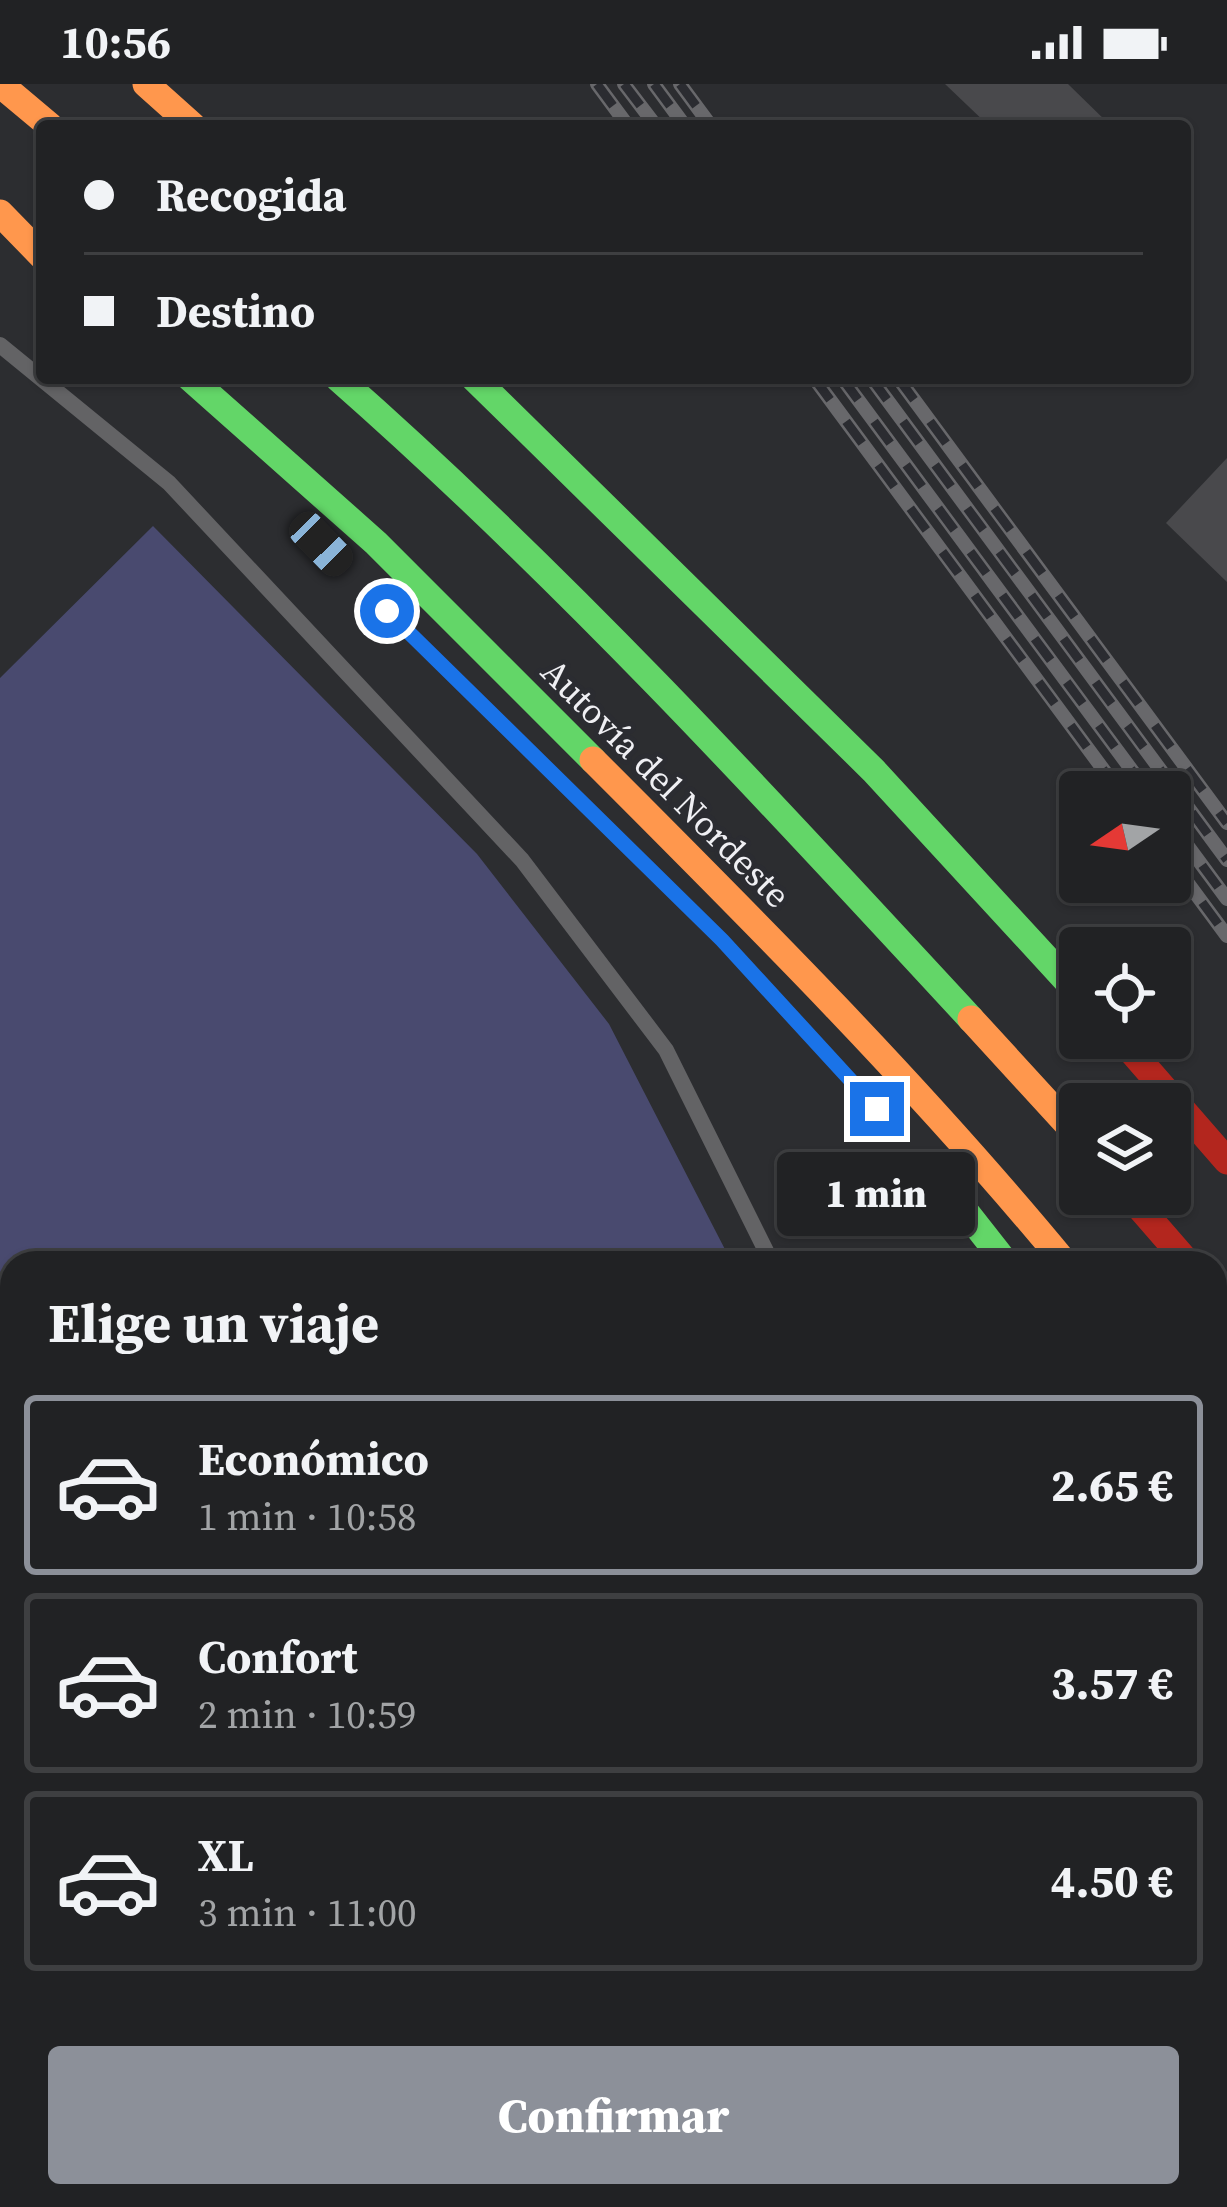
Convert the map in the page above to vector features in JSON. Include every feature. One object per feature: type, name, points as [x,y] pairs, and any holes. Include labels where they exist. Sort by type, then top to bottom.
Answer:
[{"type":"main road","points":[[0,84],[43,120]]},
{"type":"main road","points":[[146,84],[186,120]]},
{"type":"main road","points":[[0,211],[36,246]]},
{"type":"main road","points":[[166,384],[241,461]]},
{"type":"main road","name":"Autovía del Nordeste","points":[[197,384],[376,543],[748,915],[998,1183],[1055,1251]]},
{"type":"main road","name":"Autovía del Nordeste","points":[[345,384],[443,470],[807,841],[1059,1115]]},
{"type":"main road","points":[[480,384],[874,771],[1059,971]]},
{"type":"main road","points":[[1138,1059],[1227,1161]]},
{"type":"main road","points":[[923,1160],[997,1251]]},
{"type":"main road","points":[[1147,1215],[1178,1251]]},
{"type":"lane","points":[[0,345],[36,374]]},
{"type":"lane","points":[[48,384],[169,483],[522,860],[666,1050],[766,1251]]},
{"type":"shaded area","points":[[153,526],[477,854],[609,1024],[726,1251],[0,1251],[0,678]]},
{"type":"building","points":[[945,84],[1068,84],[1105,120],[983,120]]},
{"type":"building","points":[[1227,458],[1227,582],[1166,523]]},
{"type":"railway","points":[[597,84],[624,120]]},
{"type":"railway","points":[[624,84],[651,120]]},
{"type":"railway","points":[[654,84],[681,120]]},
{"type":"railway","points":[[680,84],[707,120]]},
{"type":"railway","points":[[818,384],[1104,771]]},
{"type":"railway","points":[[846,384],[1132,771]]},
{"type":"railway","points":[[875,384],[1227,860]]},
{"type":"railway","points":[[902,384],[1227,823]]},
{"type":"railway","points":[[1191,850],[1227,899]]},
{"type":"railway","points":[[1191,887],[1227,936]]},
{"type":"traffic: fast","points":[[197,384],[376,543],[593,760]]},
{"type":"traffic: fast","points":[[345,384],[584,610],[971,1019]]},
{"type":"traffic: fast","points":[[480,384],[874,771],[1059,972]]},
{"type":"traffic: fast","points":[[940,1179],[997,1251]]},
{"type":"traffic: slow","points":[[0,84],[43,120]]},
{"type":"traffic: slow","points":[[146,84],[186,120]]},
{"type":"traffic: slow","points":[[0,213],[36,250]]},
{"type":"traffic: slow","points":[[593,760],[894,1069],[1055,1251]]},
{"type":"traffic: slow","points":[[971,1019],[1059,1115]]},
{"type":"traffic: jam","points":[[1138,1059],[1227,1161]]},
{"type":"traffic: jam","points":[[1146,1215],[1178,1251]]},
{"type":"route","points":[[387,611],[722,940],[877,1109]]}]
